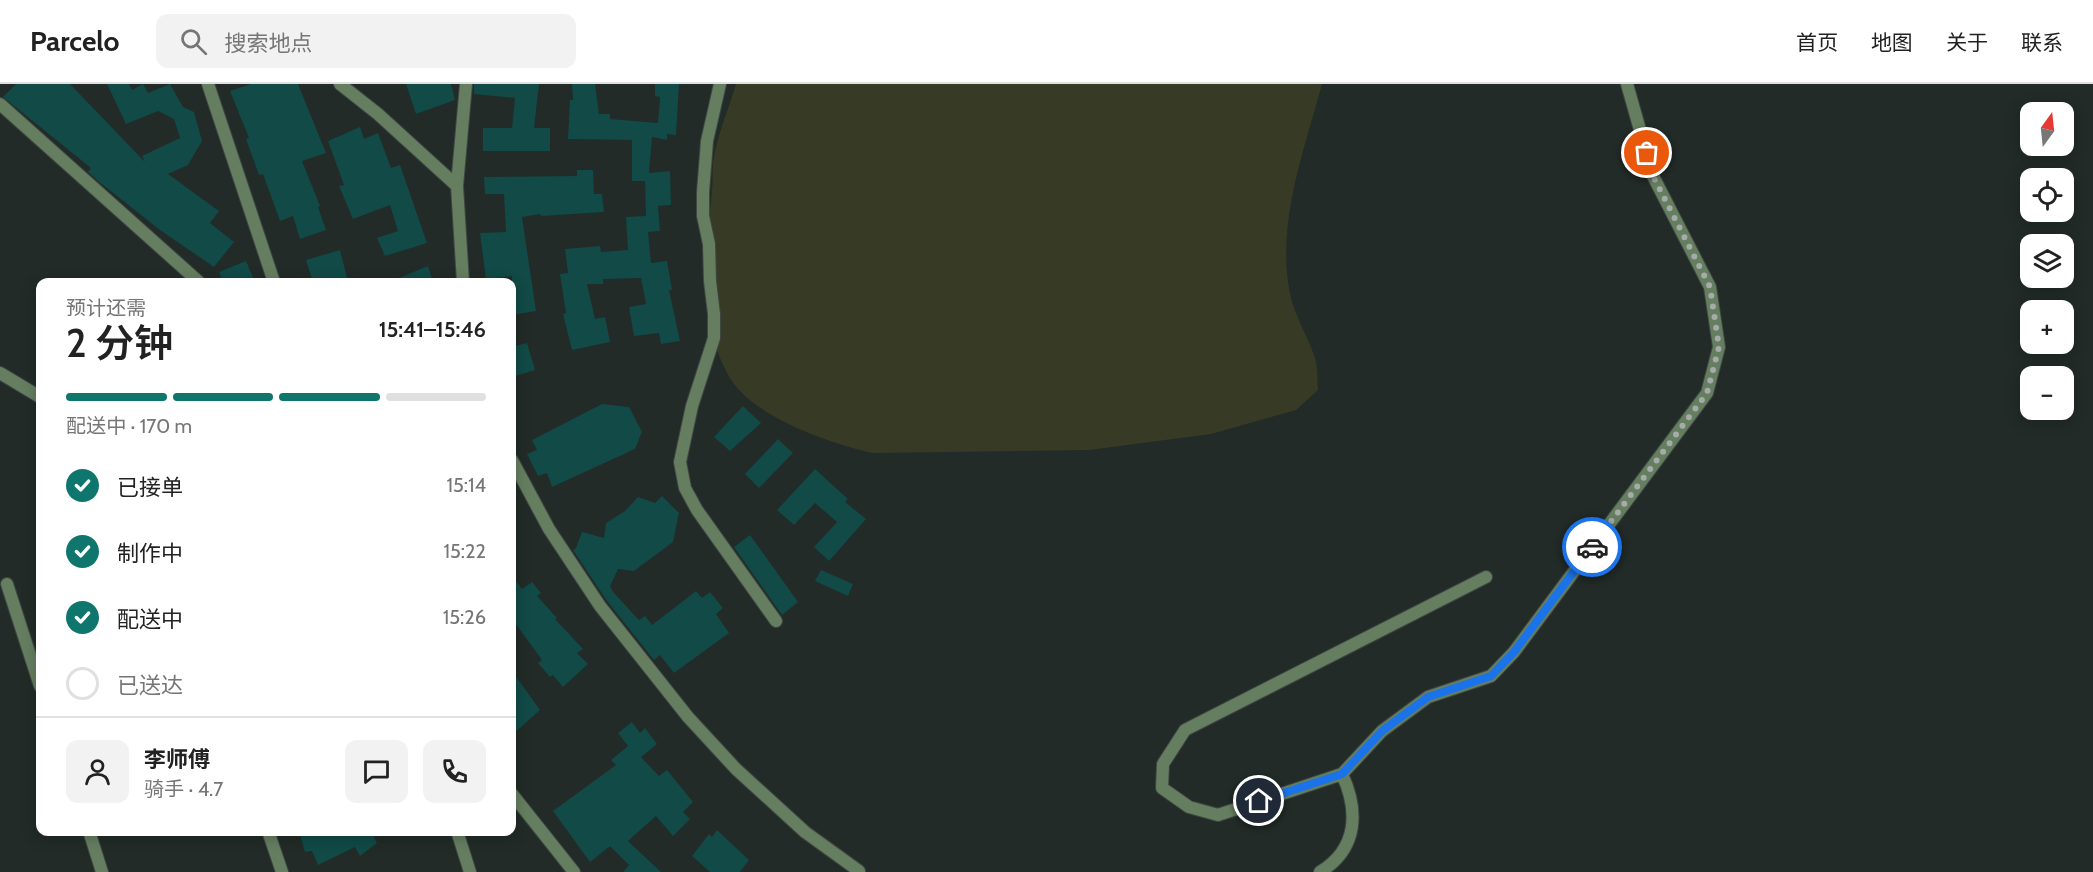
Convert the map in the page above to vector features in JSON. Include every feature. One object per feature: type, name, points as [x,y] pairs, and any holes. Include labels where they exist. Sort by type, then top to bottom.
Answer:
[{"type":"street","points":[[208,84],[273,278]]},
{"type":"street","points":[[340,84],[378,114],[457,186]]},
{"type":"street","points":[[463,278],[457,186],[466,84]]},
{"type":"street","points":[[720,84],[707,141],[703,192],[703,216],[709,244],[714,338],[692,406],[680,462],[685,488],[697,510],[776,621]]},
{"type":"street","points":[[1486,577],[1185,730],[1163,764],[1162,788],[1189,807],[1218,815],[1342,774],[1382,731],[1428,697],[1491,676],[1514,652],[1707,393],[1719,347],[1710,287],[1653,176],[1627,84]]},
{"type":"street","points":[[0,104],[195,278]]},
{"type":"street","points":[[0,372],[36,394]]},
{"type":"street","points":[[516,467],[549,529],[600,606],[688,717],[736,769],[805,832],[859,871]]},
{"type":"street","points":[[7,584],[36,674]]},
{"type":"street","points":[[1320,872],[1339,857],[1348,840],[1353,802],[1342,774]]},
{"type":"street","points":[[516,799],[574,872]]},
{"type":"street","points":[[91,836],[102,872]]},
{"type":"street","points":[[270,836],[282,872]]},
{"type":"street","points":[[459,836],[470,872]]},
{"type":"green space","points":[[736,84],[1322,84],[1300,161],[1289,214],[1287,241],[1290,294],[1315,358],[1318,390],[1296,410],[1211,434],[1089,450],[873,453],[839,444],[783,421],[750,401],[738,389],[714,341],[706,303],[703,265],[713,163]]},
{"type":"building","points":[[16,84],[70,84],[145,162],[142,156],[180,138],[174,119],[158,111],[126,124],[107,84],[129,84],[132,90],[143,84],[148,93],[170,84],[183,107],[194,112],[202,141],[188,165],[168,174],[219,211],[210,223],[234,242],[214,267],[160,230],[98,181],[88,172],[91,168],[3,97]]},
{"type":"building","points":[[251,84],[298,84],[326,153],[302,161],[320,206],[318,207],[326,230],[300,239],[293,216],[280,221],[263,174],[259,175],[246,139],[249,138],[230,91]]},
{"type":"building","points":[[406,84],[451,84],[455,100],[416,114]]},
{"type":"building","points":[[474,84],[539,84],[534,128],[550,128],[550,151],[483,151],[483,128],[512,128],[515,98],[474,94]]},
{"type":"building","points":[[572,84],[595,84],[599,114],[610,114],[610,119],[658,123],[660,97],[655,96],[655,84],[679,84],[676,135],[667,134],[667,140],[652,137],[649,173],[670,171],[671,205],[658,206],[660,231],[648,232],[651,263],[667,261],[672,290],[669,290],[680,341],[661,344],[659,333],[634,336],[629,307],[646,304],[641,278],[603,279],[603,284],[587,284],[595,319],[605,317],[610,342],[572,350],[563,314],[566,313],[560,274],[568,273],[565,249],[600,246],[601,252],[628,250],[626,217],[646,216],[645,181],[632,181],[632,140],[568,139],[570,100],[573,100]]},
{"type":"building","points":[[360,127],[364,139],[378,133],[391,168],[400,165],[427,243],[385,256],[377,238],[398,231],[390,205],[353,219],[339,186],[344,185],[328,141]]},
{"type":"building","points":[[577,170],[593,170],[594,194],[602,194],[604,212],[541,216],[540,214],[522,217],[536,311],[516,314],[516,278],[512,276],[486,278],[480,233],[506,232],[504,194],[485,194],[484,177],[577,176]]},
{"type":"building","points":[[340,250],[347,278],[312,278],[306,260]]},
{"type":"building","points":[[246,261],[253,278],[221,278],[219,272]]},
{"type":"building","points":[[428,266],[432,278],[400,278]]},
{"type":"building","points":[[527,343],[535,370],[516,376],[516,346]]},
{"type":"building","points":[[602,404],[629,407],[642,432],[635,449],[552,487],[547,473],[538,476],[527,454],[537,450],[532,440]]},
{"type":"building","points":[[743,406],[761,423],[730,451],[714,437]]},
{"type":"building","points":[[778,439],[793,453],[759,488],[745,474]]},
{"type":"building","points":[[815,469],[848,499],[845,502],[866,519],[829,561],[814,547],[837,522],[815,503],[794,525],[777,510]]},
{"type":"building","points":[[662,496],[679,513],[673,542],[634,571],[618,569],[610,586],[639,620],[645,616],[652,625],[696,591],[702,598],[710,592],[723,608],[716,614],[729,633],[674,673],[660,655],[654,660],[607,601],[573,550],[582,532],[604,538],[606,523],[625,511],[638,497],[655,503]]},
{"type":"building","points":[[750,535],[798,602],[782,615],[734,547]]},
{"type":"building","points":[[821,570],[853,584],[848,596],[815,581]]},
{"type":"building","points":[[516,581],[522,589],[532,582],[541,593],[537,596],[583,649],[577,653],[588,664],[563,687],[538,663],[542,660],[516,624]]},
{"type":"building","points":[[516,677],[540,710],[516,731]]},
{"type":"building","points":[[632,722],[640,733],[645,728],[657,744],[641,757],[659,776],[667,770],[693,802],[683,812],[690,819],[673,836],[656,816],[628,841],[661,872],[623,872],[629,865],[610,846],[590,862],[553,811],[616,765],[611,760],[628,746],[618,733]]},
{"type":"building","points":[[717,830],[749,860],[740,872],[710,872],[692,856],[709,834],[712,837]]},
{"type":"building","points":[[300,836],[374,836],[377,843],[360,856],[355,847],[318,865],[312,851],[305,852]]},
{"type":"way so far","points":[[1592,547],[1707,393],[1719,347],[1710,287],[1653,176],[1647,153]]},
{"type":"route","points":[[1259,801],[1342,774],[1382,731],[1428,697],[1491,676],[1514,652],[1592,547]]}]
